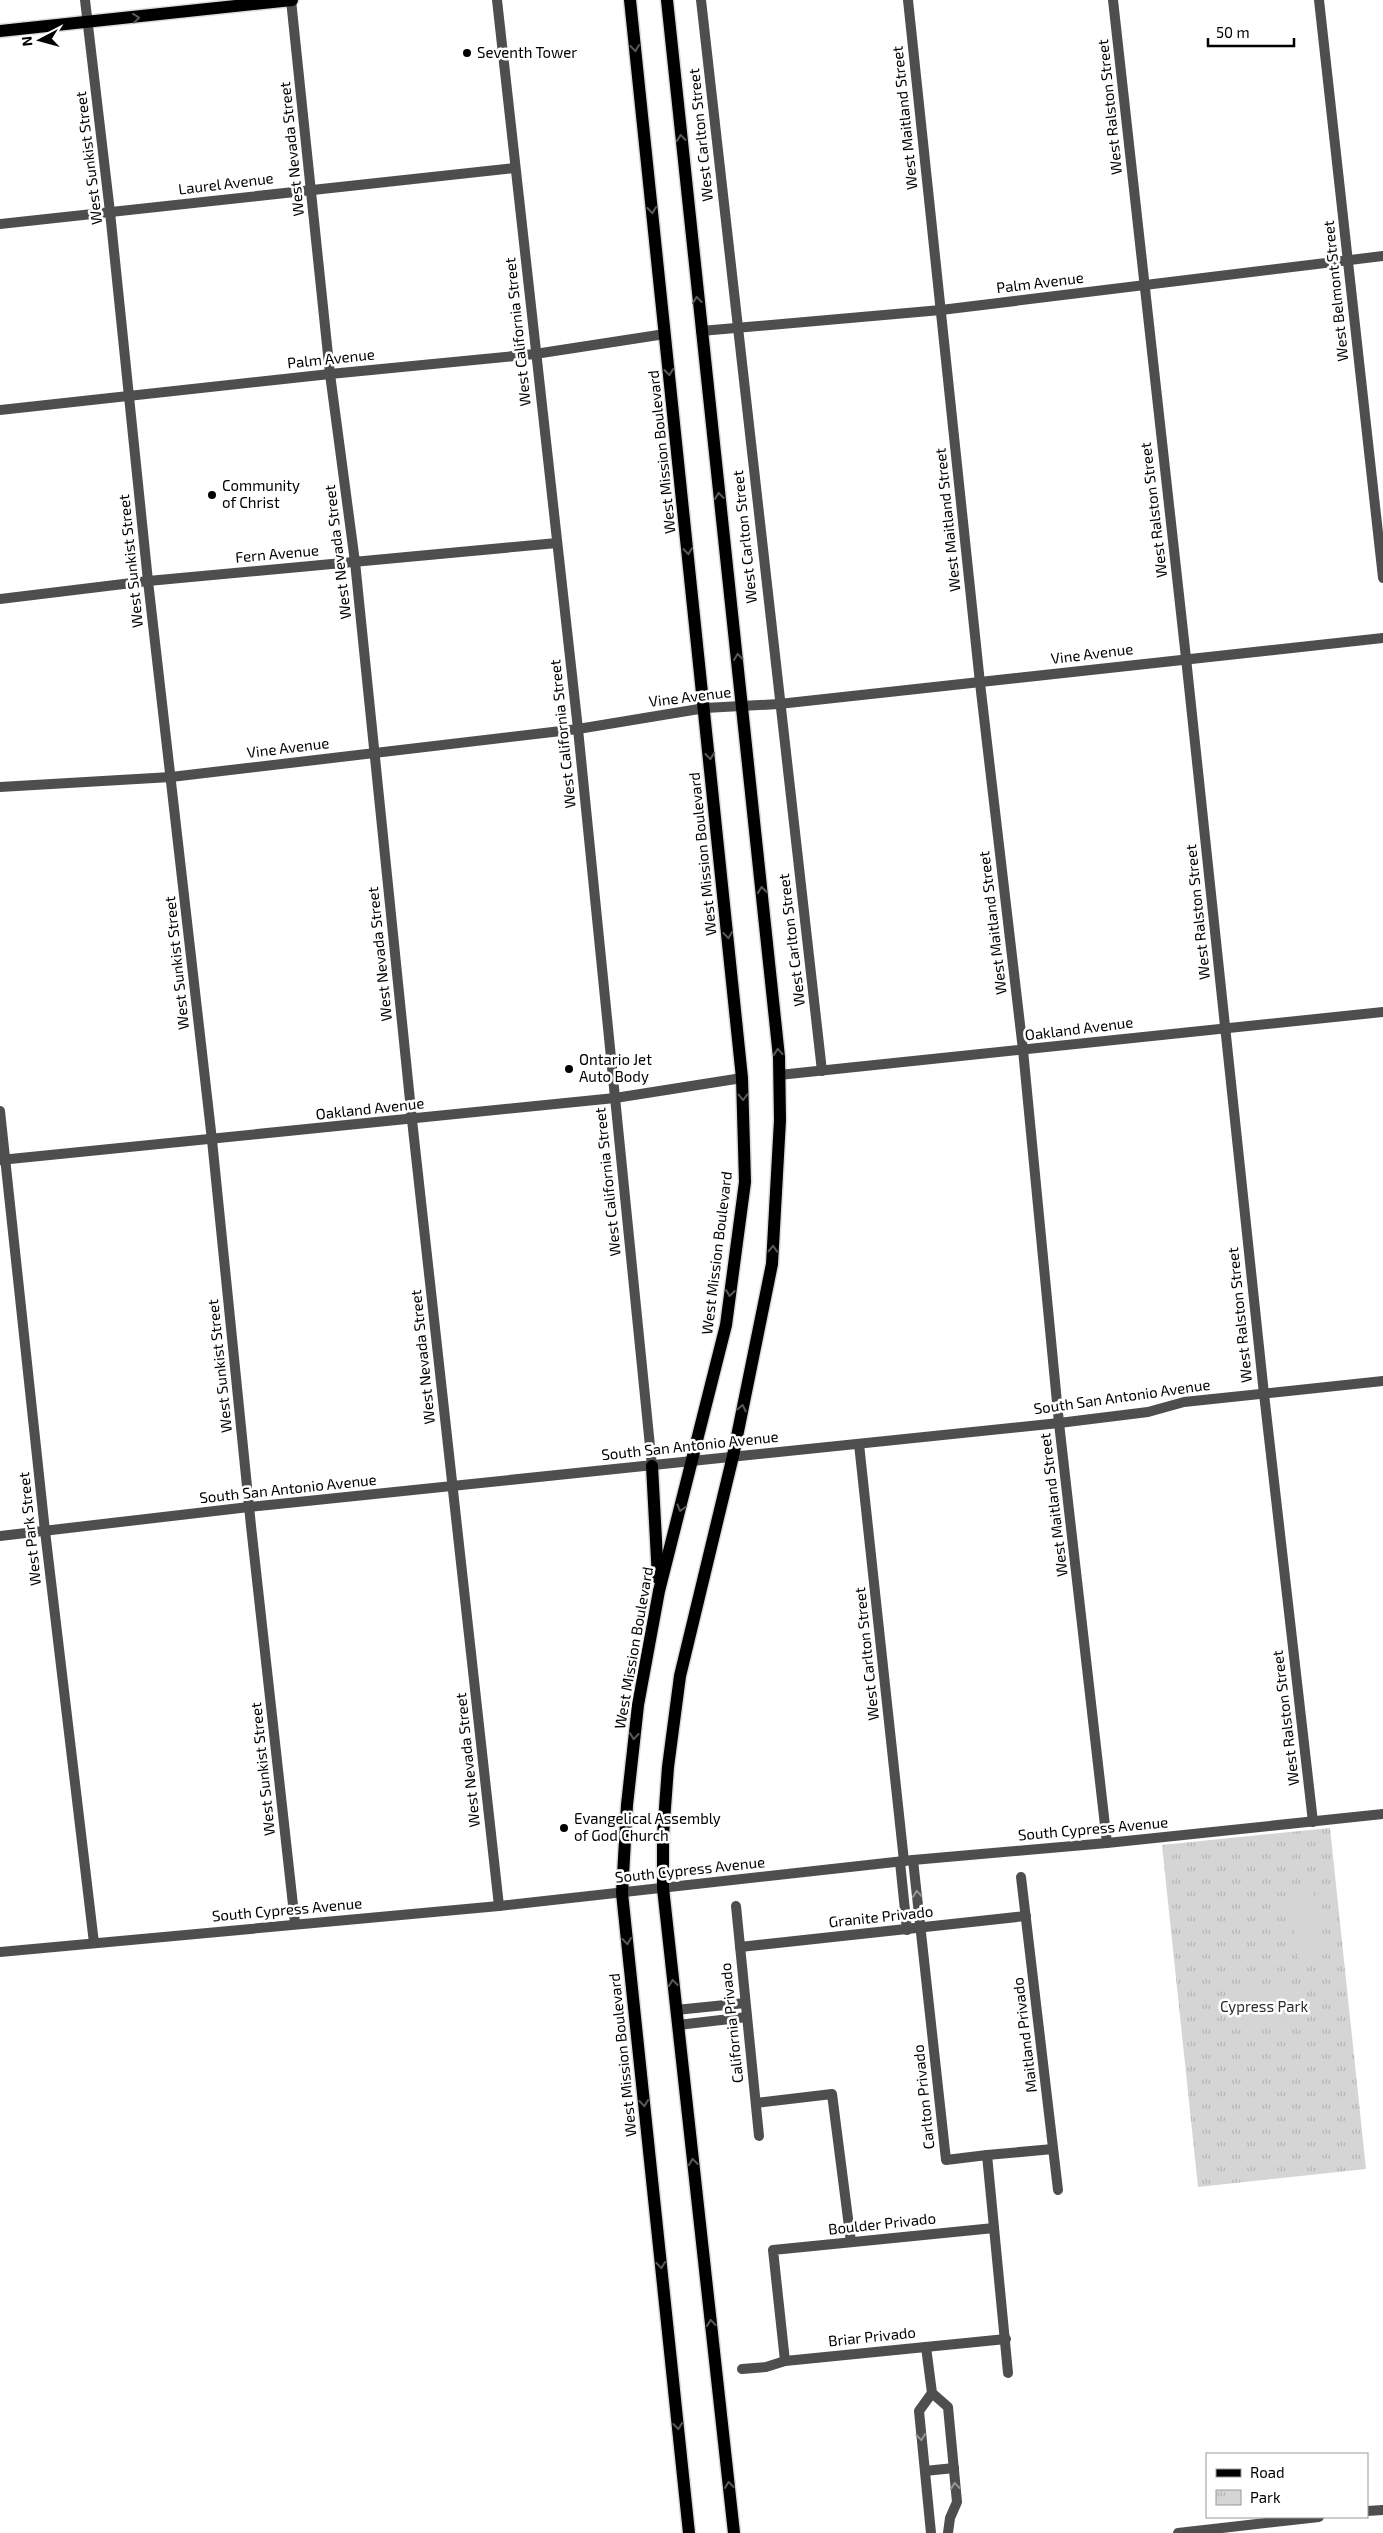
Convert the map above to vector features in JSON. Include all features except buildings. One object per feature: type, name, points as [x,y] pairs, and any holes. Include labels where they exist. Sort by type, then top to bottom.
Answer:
[{"type":"main road","points":[[0,31],[291,0]]},
{"type":"main road","name":"West Mission Boulevard","points":[[630,0],[742,1078],[745,1182],[726,1324],[659,1592],[638,1705],[627,1805],[622,1893],[689,2533]]},
{"type":"main road","points":[[667,0],[779,1057],[780,1120],[772,1264],[733,1456],[680,1676],[668,1767],[663,1835],[663,1888],[734,2533]]},
{"type":"main road","points":[[652,1466],[659,1592]]},
{"type":"street","name":"West Sunkist Street","points":[[85,0],[130,396],[148,581],[212,1140],[249,1507],[296,1924]]},
{"type":"street","name":"West Nevada Street","points":[[291,0],[330,374],[355,562],[412,1120],[499,1906]]},
{"type":"street","name":"West California Street","points":[[497,0],[578,729],[652,1466]]},
{"type":"street","name":"West Carlton Street","points":[[701,0],[779,704],[822,1071]]},
{"type":"street","name":"West Maitland Street","points":[[908,0],[980,683],[1023,1050],[1060,1423],[1107,1843]]},
{"type":"street","name":"West Ralston Street","points":[[1113,0],[1226,1027],[1264,1394],[1313,1822]]},
{"type":"street","name":"West Belmont Street","points":[[1319,0],[1383,578]]},
{"type":"street","name":"Laurel Avenue","points":[[0,224],[515,168]]},
{"type":"street","name":"Palm Avenue","points":[[701,331],[941,310],[1383,256]]},
{"type":"street","name":"Palm Avenue","points":[[0,410],[535,354],[665,334]]},
{"type":"street","name":"Fern Avenue","points":[[0,598],[148,581],[557,544]]},
{"type":"street","name":"Vine Avenue","points":[[0,787],[171,777],[578,729],[705,708],[779,704],[980,683],[1186,658],[1383,638]]},
{"type":"street","name":"Oakland Avenue","points":[[779,1075],[1383,1012]]},
{"type":"street","name":"Oakland Avenue","points":[[3,1160],[615,1098],[742,1078]]},
{"type":"street","name":"West Park Street","points":[[0,1111],[3,1160],[94,1943]]},
{"type":"street","name":"South San Antonio Avenue","points":[[0,1536],[249,1507],[1060,1423],[1148,1412],[1184,1402],[1383,1381]]},
{"type":"street","name":"West Carlton Street","points":[[860,1444],[906,1861]]},
{"type":"street","name":"South Cypress Avenue","points":[[0,1952],[499,1906],[906,1861],[1107,1843],[1383,1814]]},
{"type":"street","name":"Carlton Privado","points":[[906,1861],[921,1928],[946,2160],[987,2154]]},
{"type":"street","points":[[906,1861],[907,1930]]},
{"type":"street","name":"Maitland Privado","points":[[1021,1877],[1058,2190]]},
{"type":"street","name":"California Privado","points":[[736,1906],[759,2136]]},
{"type":"street","name":"Granite Privado","points":[[740,1947],[1026,1916]]},
{"type":"street","points":[[676,2010],[745,2003]]},
{"type":"street","points":[[678,2025],[747,2016]]},
{"type":"street","points":[[756,2103],[832,2094],[851,2242]]},
{"type":"street","points":[[1008,2373],[987,2154],[1053,2149]]},
{"type":"street","name":"Boulder Privado","points":[[785,2361],[773,2250],[994,2228]]},
{"type":"street","name":"Briar Privado","points":[[742,2369],[766,2367],[785,2361],[1006,2339]]},
{"type":"street","points":[[926,2347],[932,2393],[948,2407],[957,2502],[950,2518],[948,2533]]},
{"type":"street","points":[[931,2533],[919,2411],[932,2393]]},
{"type":"street","points":[[924,2471],[954,2468]]},
{"type":"street","points":[[1368,2512],[1383,2510]]},
{"type":"street","points":[[1178,2533],[1310,2518]]},
{"type":"green space","name":"Cypress Park","points":[[1330,1828],[1366,2169],[1198,2187],[1162,1845]]},
{"type":"green space","points":[[1304,1889],[1311,1891],[1317,1900],[1322,1950],[1319,1960],[1311,1965],[1303,1963],[1297,1955],[1291,1903],[1296,1892]]},
{"type":"green space","points":[[1289,1983],[1293,2020],[1241,2025],[1237,1988]]},
{"type":"place","name":"Seventh Tower","points":[[467,53]]},
{"type":"place","name":"Community of Christ","points":[[212,495]]},
{"type":"place","name":"Ontario Jet Auto Body","points":[[569,1069]]},
{"type":"place","name":"Evangelical Assembly of God Church","points":[[564,1828]]}]
